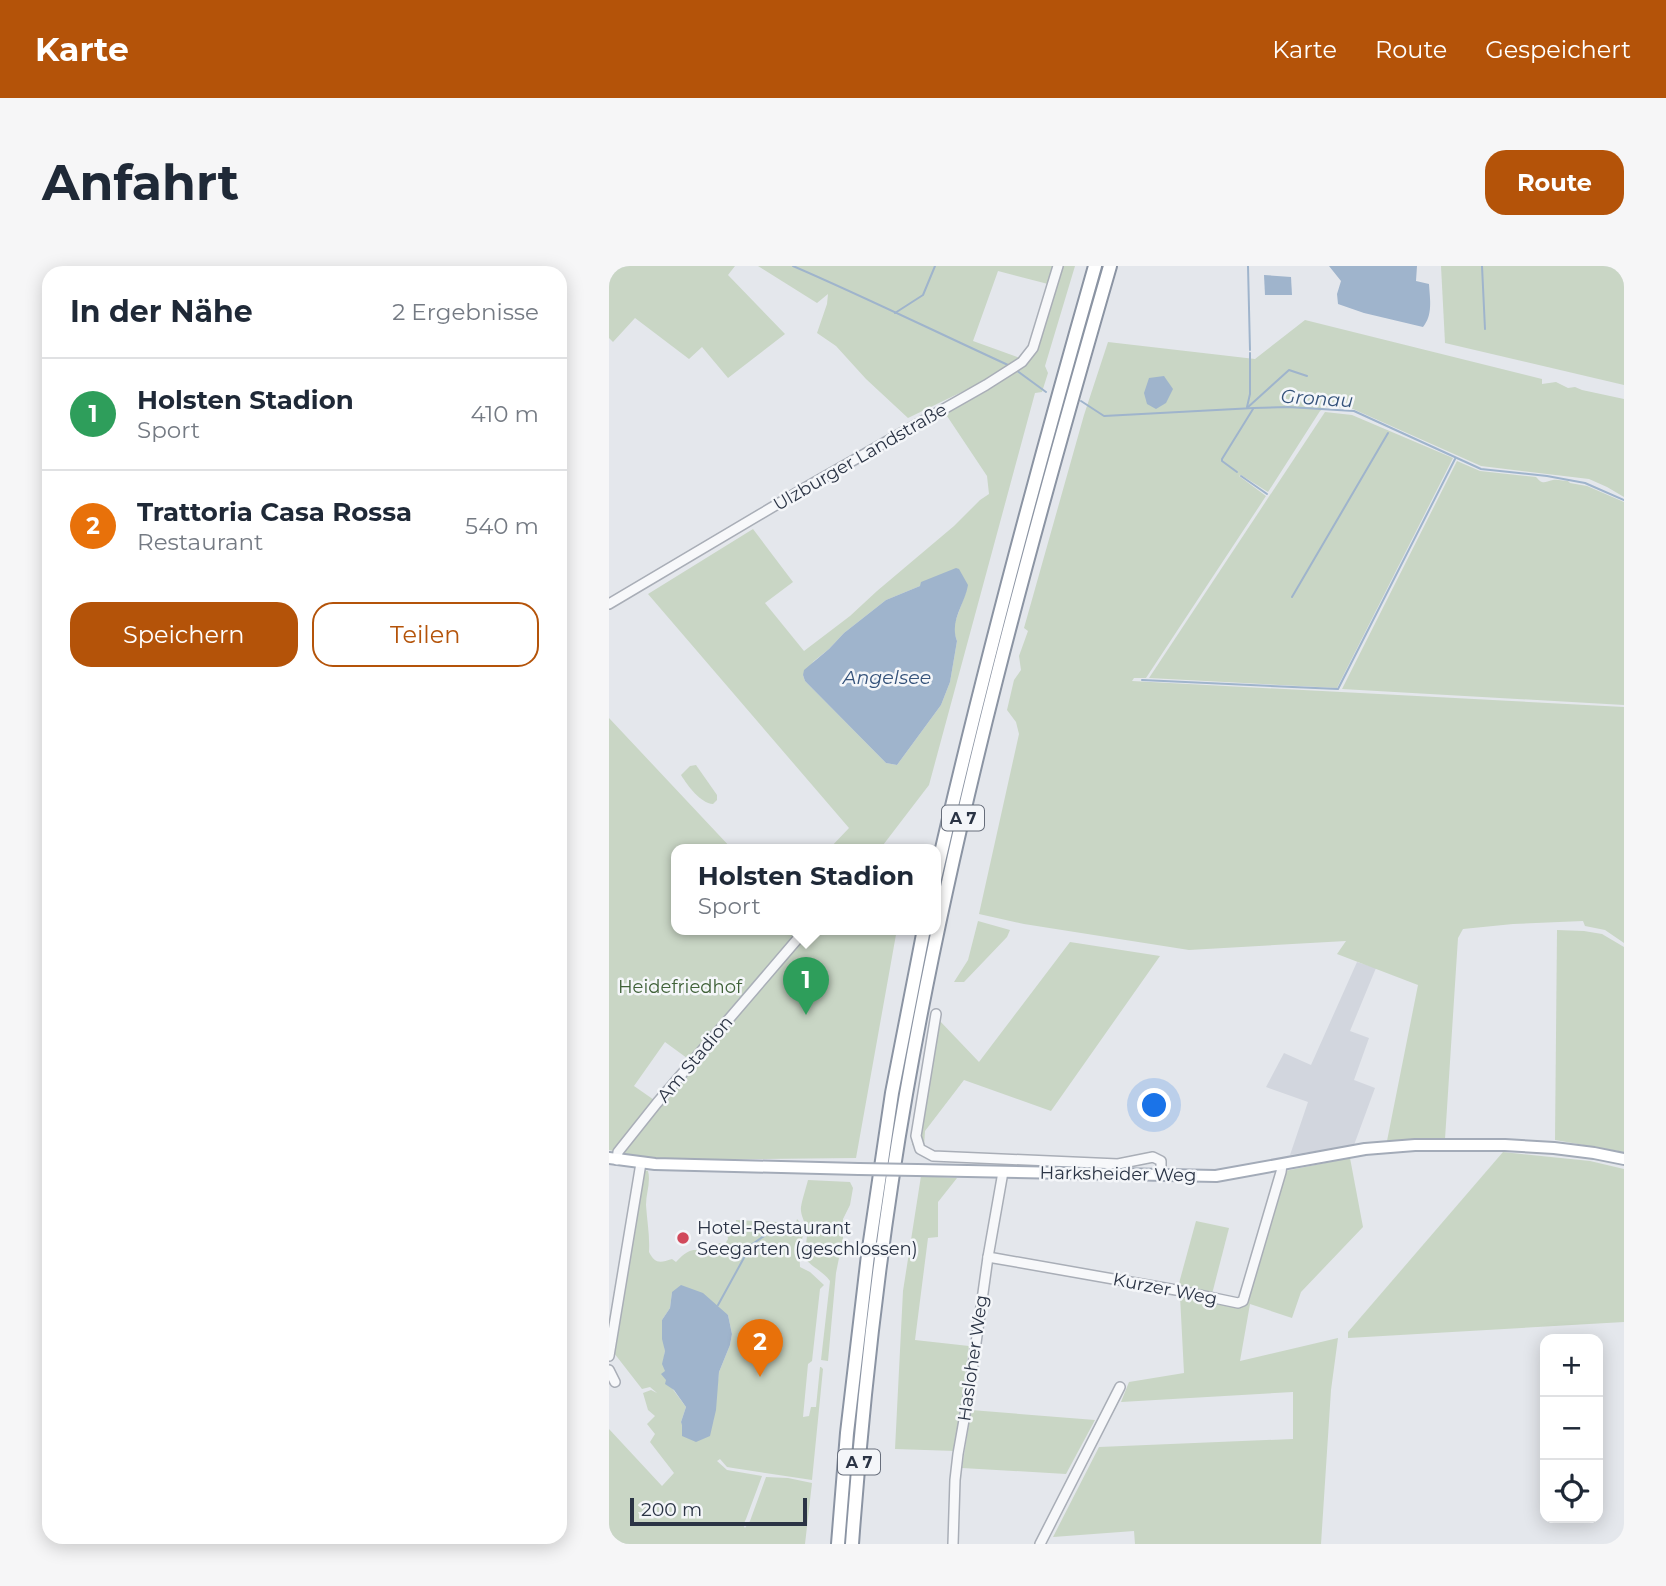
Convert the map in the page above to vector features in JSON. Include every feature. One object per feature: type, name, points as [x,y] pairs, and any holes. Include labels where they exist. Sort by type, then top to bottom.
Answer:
[{"type":"highway","name":"A 7","points":[[941,856],[991,643],[1095,266]]},
{"type":"highway","name":"A 7","points":[[941,922],[1002,659],[1110,266]]},
{"type":"highway","name":"A 7","points":[[838,1544],[847,1433],[868,1255],[892,1093],[923,935]]},
{"type":"highway","name":"A 7","points":[[852,1544],[866,1380],[878,1283],[906,1096],[938,935]]},
{"type":"main road","name":"Harksheider Weg","points":[[613,1159],[641,1163],[1161,1176],[1216,1176],[1365,1149],[1415,1145],[1554,1148],[1624,1159]]},
{"type":"street","name":"Ulzburger Landstraße","points":[[609,604],[1022,362],[1033,348],[1058,266]]},
{"type":"street","name":"Am Stadion","points":[[613,1159],[657,1103],[801,935]]},
{"type":"street","points":[[936,1014],[916,1136],[920,1149],[933,1156],[1118,1164],[1153,1157],[1161,1161],[1161,1176]]},
{"type":"street","points":[[609,1356],[641,1163]]},
{"type":"street","name":"Kurzer Weg","points":[[988,1257],[1238,1303],[1243,1301],[1282,1165]]},
{"type":"street","name":"Hasloher Weg","points":[[953,1544],[955,1479],[1003,1172]]},
{"type":"street","points":[[609,1370],[615,1382]]},
{"type":"street","points":[[1040,1544],[1120,1387]]},
{"type":"shaded area","points":[[1357,962],[1376,968],[1350,1031],[1369,1038],[1354,1080],[1375,1088],[1354,1145],[1290,1155],[1308,1102],[1266,1087],[1284,1053],[1311,1065]]},
{"type":"green space","points":[[609,266],[735,266],[728,275],[785,334],[728,378],[702,347],[689,359],[635,318],[613,342],[609,338]]},
{"type":"green space","points":[[758,266],[1055,266],[1048,284],[998,271],[973,341],[1020,358],[1001,373],[908,418],[866,379],[836,346],[817,333],[828,294],[817,303]]},
{"type":"green space","points":[[1059,266],[1075,266],[1045,366],[1048,373],[1042,392],[1035,393],[929,785],[884,844],[834,844],[849,828],[648,594],[753,529],[793,582],[765,603],[804,651],[850,616],[989,494],[987,476],[945,413],[1023,365]],"holes":[[[920,586],[967,589],[954,625],[957,641],[950,682],[941,705],[897,765],[886,763],[805,681],[803,675],[814,661],[844,633],[886,600]]]},
{"type":"green space","points":[[1441,266],[1624,266],[1624,385],[1445,343]]},
{"type":"green space","points":[[1305,320],[1542,379],[1542,384],[1556,382],[1568,388],[1575,387],[1624,399],[1624,497],[1589,479],[1481,466],[1353,409],[1328,406],[1320,411],[1268,492],[1239,476],[1266,496],[1146,678],[1134,678],[1132,681],[1624,707],[1624,943],[1605,930],[1585,926],[1583,921],[1463,929],[1458,938],[1445,1139],[1387,1141],[1418,985],[1337,954],[1346,941],[1189,950],[1024,924],[979,914],[1019,734],[1016,722],[1007,710],[1014,680],[1021,670],[1019,656],[1028,631],[1024,628],[1084,415],[1108,342],[1255,359]]},
{"type":"green space","points":[[1325,412],[1352,415],[1453,458],[1337,688],[1149,678]]},
{"type":"green space","points":[[1457,461],[1480,471],[1536,477],[1544,482],[1568,481],[1624,502],[1624,705],[1342,689]]},
{"type":"green space","name":"Heidefriedhof","points":[[609,718],[727,844],[671,844],[671,935],[896,935],[856,1158],[660,1160],[625,1156],[609,1150]],"holes":[[[665,1042],[691,1061],[657,1102],[634,1086]]]},
{"type":"green space","points":[[696,765],[717,795],[713,804],[699,797],[681,775],[690,766]]},
{"type":"green space","points":[[978,921],[1010,930],[1007,937],[964,982],[954,982],[968,960]]},
{"type":"green space","points":[[1557,930],[1602,934],[1624,947],[1624,1152],[1555,1140]]},
{"type":"green space","points":[[1070,942],[1160,956],[1051,1111],[964,1080],[925,1131],[924,1147],[912,1145],[932,1025],[938,1019],[979,1062]]},
{"type":"green space","points":[[1503,1152],[1590,1161],[1624,1169],[1624,1322],[1348,1338],[1348,1332]]},
{"type":"green space","points":[[1350,1158],[1363,1227],[1301,1292],[1292,1318],[1250,1304],[1240,1361],[1338,1338],[1331,1390],[1321,1544],[1135,1544],[1134,1531],[1053,1537],[1099,1447],[1293,1439],[1293,1392],[1121,1402],[1129,1382],[1184,1373],[1180,1296],[1238,1307],[1247,1301],[1285,1171]]},
{"type":"green space","points":[[643,1170],[648,1171],[649,1175],[646,1205],[649,1252],[658,1262],[672,1259],[676,1262],[685,1253],[693,1250],[714,1252],[719,1243],[725,1244],[728,1239],[725,1224],[733,1225],[736,1220],[796,1223],[797,1219],[805,1228],[799,1250],[800,1267],[824,1285],[820,1289],[812,1361],[808,1364],[803,1417],[809,1416],[811,1407],[816,1407],[821,1367],[823,1369],[812,1480],[727,1467],[720,1459],[717,1461],[727,1470],[762,1476],[743,1525],[745,1528],[766,1477],[812,1483],[805,1544],[609,1544],[609,1429],[662,1486],[674,1473],[650,1442],[655,1434],[647,1424],[655,1416],[648,1410],[643,1393],[651,1390],[657,1393],[650,1387],[642,1389],[614,1353]],"holes":[[[672,1292],[728,1315],[732,1334],[719,1372],[713,1422],[682,1436],[681,1422],[686,1407],[666,1380],[663,1364],[665,1351],[662,1320],[670,1308]]]},
{"type":"green space","points":[[921,1176],[957,1178],[938,1202],[938,1237],[928,1238],[915,1340],[969,1346],[955,1451],[895,1449],[903,1291]]},
{"type":"green space","points":[[808,1180],[850,1182],[853,1188],[850,1205],[843,1219],[828,1361],[821,1360],[830,1281],[804,1257],[807,1232],[801,1207]]},
{"type":"green space","points":[[1196,1221],[1229,1228],[1212,1294],[1178,1287]]},
{"type":"green space","points":[[971,1410],[1095,1420],[1066,1474],[962,1468]]},
{"type":"water","points":[[1329,266],[1417,266],[1416,281],[1429,284],[1430,307],[1423,327],[1338,304],[1337,294],[1341,281]]},
{"type":"water","points":[[1264,275],[1291,277],[1292,295],[1265,295]]},
{"type":"water","points":[[1164,376],[1173,389],[1166,403],[1156,409],[1147,404],[1144,393],[1149,378]]},
{"type":"water","name":"Angelsee","points":[[956,568],[968,585],[956,620],[957,641],[950,682],[941,705],[897,765],[886,763],[805,681],[804,670],[844,633],[886,600]]},
{"type":"water","points":[[681,1285],[703,1293],[728,1315],[732,1334],[719,1372],[716,1410],[710,1436],[696,1442],[682,1436],[681,1422],[686,1407],[674,1390],[665,1384],[666,1380],[661,1374],[665,1371],[662,1364],[665,1351],[662,1320],[670,1308],[672,1292]]},
{"type":"waterway","name":"Gronau","points":[[793,266],[1008,365]]},
{"type":"waterway","points":[[895,313],[923,295],[935,266]]},
{"type":"waterway","points":[[1248,266],[1250,350]]},
{"type":"waterway","points":[[1482,266],[1485,329]]},
{"type":"waterway","points":[[1247,407],[1250,394],[1250,353]]},
{"type":"waterway","name":"Gronau","points":[[1016,370],[1046,392]]},
{"type":"waterway","points":[[1247,408],[1289,370],[1307,376]]},
{"type":"waterway","name":"Gronau","points":[[1081,401],[1104,416],[1288,407],[1354,411],[1481,469],[1585,483],[1624,500]]},
{"type":"waterway","points":[[1237,472],[1222,459],[1253,409]]},
{"type":"waterway","points":[[1292,597],[1388,433]]},
{"type":"waterway","points":[[1142,680],[1338,689],[1455,459]]},
{"type":"waterway","points":[[1241,476],[1267,494]]},
{"type":"waterway","points":[[718,1305],[751,1245],[783,1223]]},
{"type":"place","name":"Holsten Stadion","points":[[806,1015]]},
{"type":"place","name":"Hotel-Restaurant Seegarten (geschlossen)","points":[[683,1238]]},
{"type":"place","name":"Trattoria Casa Rossa","points":[[760,1377]]}]
